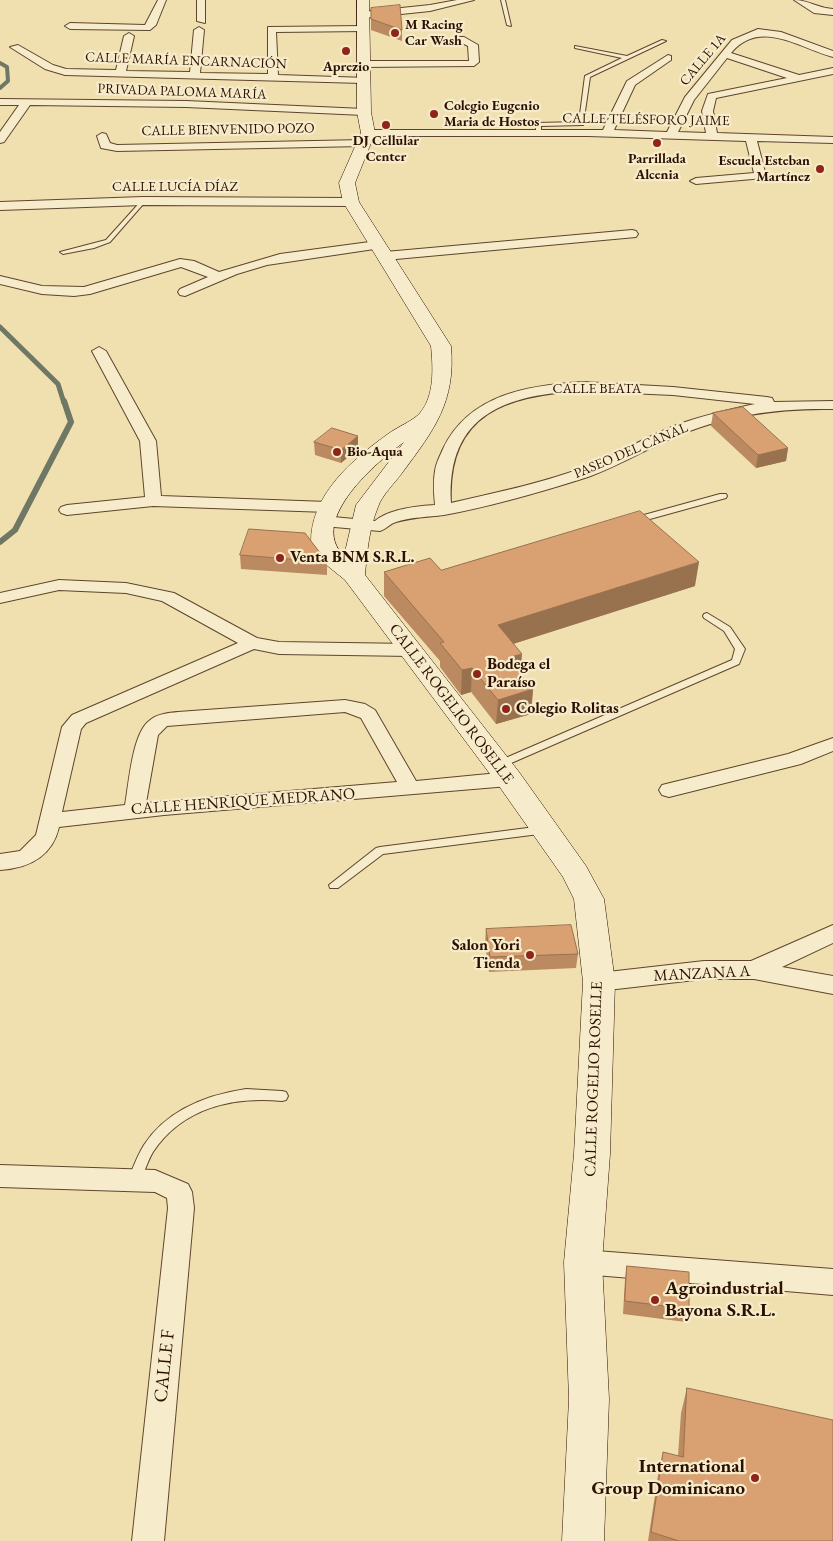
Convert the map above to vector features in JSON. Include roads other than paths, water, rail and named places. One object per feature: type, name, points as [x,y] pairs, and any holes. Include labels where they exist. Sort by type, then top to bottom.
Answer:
[{"type":"street","points":[[70,26],[149,27],[162,0]]},
{"type":"street","points":[[194,76],[201,26],[201,0]]},
{"type":"street","points":[[363,0],[365,138],[347,183],[351,202],[442,346],[443,380],[420,435],[367,505],[370,525],[366,587]]},
{"type":"street","points":[[273,78],[271,28],[363,22],[470,0]]},
{"type":"street","points":[[798,0],[817,11],[833,12]]},
{"type":"street","name":"CALLE 1A","points":[[671,135],[689,98],[735,42],[758,32],[778,34],[833,54]]},
{"type":"street","points":[[120,74],[129,36]]},
{"type":"street","name":"CALLE MARÍA ENCARNACIÓN","points":[[15,47],[56,70],[120,74],[273,78],[471,64],[474,62],[473,45],[461,39]]},
{"type":"street","points":[[726,54],[797,77]]},
{"type":"street","points":[[608,133],[631,83],[668,58]]},
{"type":"street","points":[[712,136],[707,114],[709,101],[712,96],[727,91],[833,71]]},
{"type":"street","points":[[689,98],[709,101]]},
{"type":"street","name":"PRIVADA PALOMA MARÍA","points":[[0,102],[186,104],[364,112]]},
{"type":"street","points":[[0,140],[27,102]]},
{"type":"street","name":"CALLE TELÉSFORO JAIME","points":[[365,138],[538,133],[565,128],[608,133],[833,140]]},
{"type":"street","name":"CALLE BIENVENIDO POZO","points":[[102,136],[105,146],[117,148],[365,138]]},
{"type":"street","points":[[696,181],[760,176],[750,137]]},
{"type":"street","name":"CALLE LUCÍA DÍAZ","points":[[0,206],[143,201],[351,202]]},
{"type":"street","points":[[185,292],[218,276],[251,265],[291,257],[632,234]]},
{"type":"street","points":[[0,280],[36,290],[70,293],[84,291],[170,264],[189,264],[218,276]]},
{"type":"street","points":[[98,351],[148,441],[153,500]]},
{"type":"street","name":"CALLE BEATA","points":[[440,511],[443,466],[454,442],[473,418],[489,406],[517,394],[556,386],[598,386],[680,391],[798,404]]},
{"type":"street","name":"PASEO DEL CANAL","points":[[67,510],[153,500],[326,514],[370,525],[393,527],[428,518],[440,511],[535,488],[583,473],[620,459],[678,430],[721,416],[761,407],[798,404],[831,406]]},
{"type":"street","points":[[326,514],[344,485],[376,453],[404,431],[428,417]]},
{"type":"street","name":"CALLE ROGELIO ROSELLE","points":[[326,514],[323,543],[334,560],[366,587],[411,650],[504,772],[576,873],[589,899],[599,982],[592,1154],[583,1262],[589,1399],[583,1541]]},
{"type":"street","points":[[0,598],[59,585],[126,588],[168,596],[252,643],[279,648],[411,650]]},
{"type":"street","points":[[0,862],[26,858],[38,849],[46,836],[72,727],[79,719],[252,643]]},
{"type":"street","points":[[134,810],[148,735],[152,727],[159,721],[187,717],[345,706],[358,708],[368,714],[411,789]]},
{"type":"street","points":[[669,790],[794,759],[833,744]]},
{"type":"street","name":"CALLE HENRIQUE MEDRANO","points":[[49,821],[134,810],[411,789],[504,772]]},
{"type":"street","points":[[754,970],[833,933]]},
{"type":"street","name":"MANZANA A","points":[[599,982],[704,970],[754,970],[833,985]]},
{"type":"street","points":[[0,1176],[133,1181]]},
{"type":"street","name":"CALLE F","points":[[133,1181],[155,1181],[168,1185],[179,1192],[181,1208],[148,1541]]},
{"type":"street","points":[[583,1262],[833,1282]]},
{"type":"lane","points":[[503,0],[509,25]]},
{"type":"lane","points":[[565,128],[581,124],[588,76],[664,41]]},
{"type":"lane","points":[[577,47],[627,58]]},
{"type":"lane","points":[[64,252],[94,246],[108,240],[143,201]]},
{"type":"lane","points":[[627,523],[723,496]]},
{"type":"lane","points":[[504,772],[736,662],[740,649],[727,629],[707,616]]},
{"type":"lane","points":[[334,885],[380,851],[544,829]]},
{"type":"lane","points":[[133,1181],[150,1145],[180,1117],[209,1101],[234,1095],[261,1092],[282,1096]]},
{"type":"waterway","points":[[0,63],[7,67],[8,81],[0,88]]},
{"type":"waterway","points":[[0,327],[58,384],[64,403]]},
{"type":"waterway","points":[[0,542],[15,530],[71,422],[64,401]]},
{"type":"place","name":"M Racing Car Wash","points":[[395,33]]},
{"type":"place","name":"Aprezio","points":[[346,51]]},
{"type":"place","name":"Colegio Eugenio Maria de Hostos","points":[[434,114]]},
{"type":"place","name":"DJ Cellular Center","points":[[386,125]]},
{"type":"place","name":"Parrillada Alcenia","points":[[657,143]]},
{"type":"place","name":"Escuela Esteban Martínez","points":[[820,169]]},
{"type":"place","name":"Bio-Aqua","points":[[337,452]]},
{"type":"place","name":"Venta BNM S.R.L.","points":[[280,558]]},
{"type":"place","name":"Bodega el Paraíso","points":[[477,674]]},
{"type":"place","name":"Colegio Rolitas","points":[[506,709]]},
{"type":"place","name":"Salon Yori Tienda","points":[[530,955]]},
{"type":"place","name":"Agroindustrial Bayona S.R.L.","points":[[655,1300]]},
{"type":"place","name":"International Group Dominicano","points":[[755,1478]]}]
